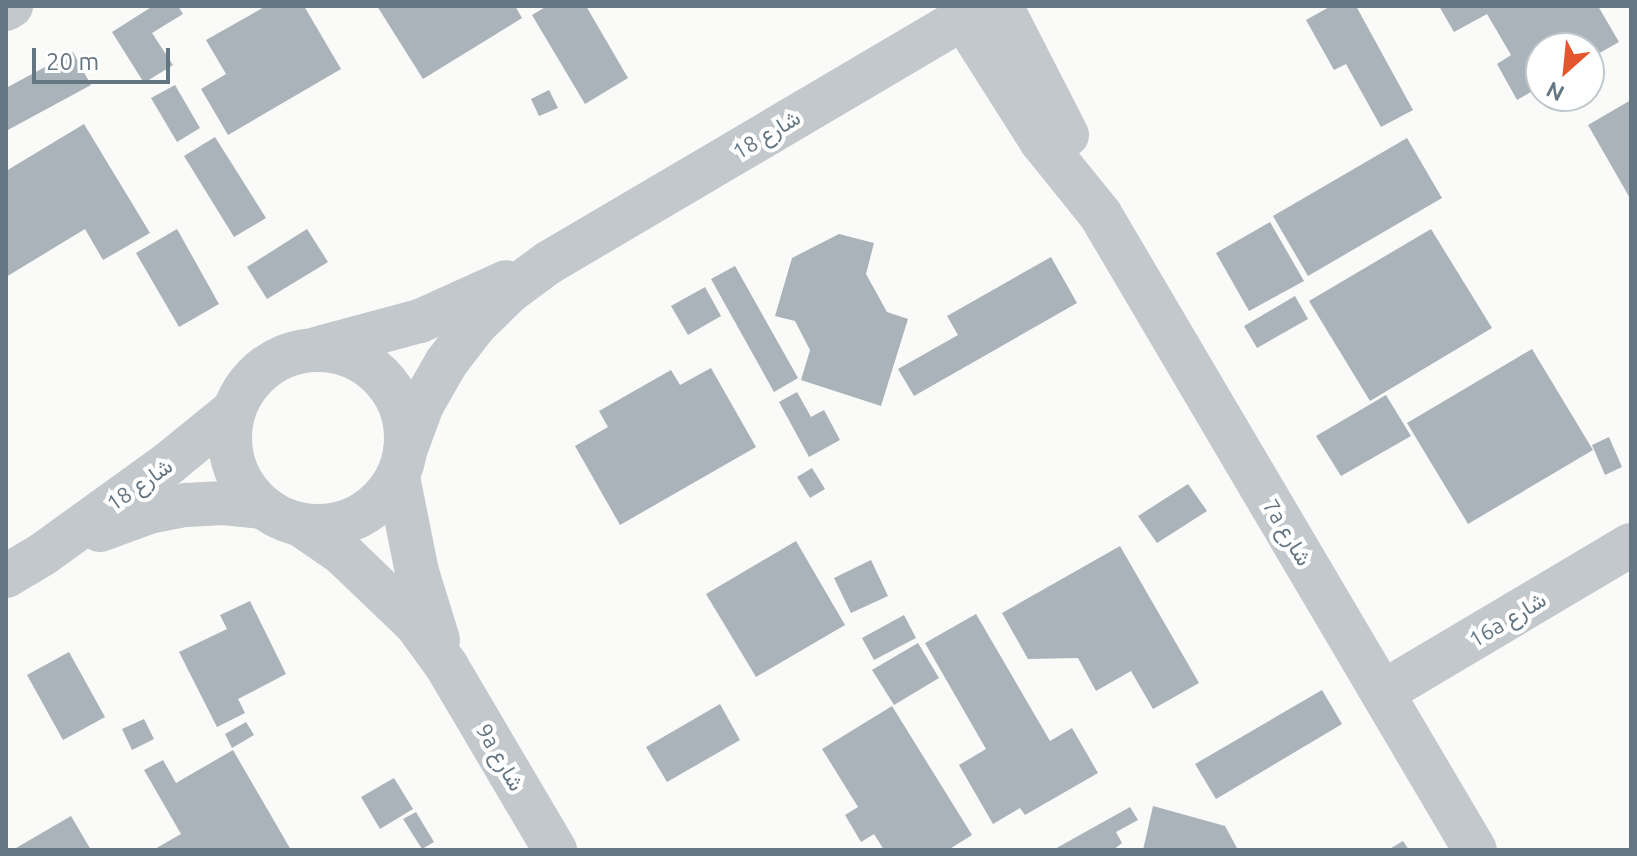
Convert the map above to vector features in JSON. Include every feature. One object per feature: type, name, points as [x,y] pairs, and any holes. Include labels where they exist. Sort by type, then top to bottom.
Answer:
[{"type":"street","name":"7a شارع","points":[[983,10],[1041,141],[1100,214],[1475,850]]},
{"type":"street","name":"شارع 18","points":[[310,350],[366,338],[420,321],[548,263],[983,10]]},
{"type":"street","name":"شارع 18","points":[[402,464],[422,405],[446,363],[501,300],[548,263]]},
{"type":"street","points":[[310,350],[337,352],[362,361],[382,377],[398,399],[406,425],[402,464],[381,501],[357,518],[330,526],[301,525],[280,519],[261,507],[243,487],[232,463],[228,437],[233,411],[257,373],[275,360],[310,350]]},
{"type":"street","name":"شارع 18","points":[[24,565],[169,463],[233,411]]},
{"type":"street","name":"9a شارع","points":[[402,464],[417,572],[446,665]]},
{"type":"street","name":"شارع 18","points":[[24,565],[149,512],[224,503],[261,507]]},
{"type":"street","name":"9a شارع","points":[[301,525],[381,588],[416,624],[446,665],[555,850]]},
{"type":"street","name":"16a شارع","points":[[1383,692],[1631,545]]},
{"type":"building","points":[[153,6],[178,6],[183,14],[152,33],[173,65],[144,83],[112,32]]},
{"type":"building","points":[[266,6],[304,6],[341,69],[228,135],[201,89],[226,74],[206,40]]},
{"type":"building","points":[[377,6],[515,6],[522,18],[423,79]]},
{"type":"building","points":[[547,6],[586,6],[628,78],[585,104],[532,15]]},
{"type":"building","points":[[1331,6],[1356,6],[1413,110],[1381,127],[1346,64],[1334,70],[1306,20]]},
{"type":"building","points":[[1439,6],[1598,6],[1619,42],[1605,50],[1605,32],[1525,32],[1525,95],[1517,100],[1497,64],[1511,55],[1487,14],[1454,32]]},
{"type":"building","points":[[73,52],[91,85],[6,131],[6,88]]},
{"type":"building","points":[[175,85],[200,128],[177,142],[151,98]]},
{"type":"building","points":[[549,90],[558,108],[539,116],[531,99]]},
{"type":"building","points":[[1631,100],[1631,200],[1588,125]]},
{"type":"building","points":[[84,124],[150,233],[103,260],[85,229],[6,277],[6,171]]},
{"type":"building","points":[[215,137],[266,218],[234,237],[184,156]]},
{"type":"building","points":[[1407,138],[1442,198],[1308,276],[1273,216]]},
{"type":"building","points":[[1270,222],[1304,281],[1249,311],[1216,253]]},
{"type":"building","points":[[177,229],[219,304],[179,327],[136,253]]},
{"type":"building","points":[[307,229],[328,262],[267,299],[247,267]]},
{"type":"building","points":[[1431,229],[1492,328],[1370,401],[1309,301]]},
{"type":"building","points":[[839,234],[874,243],[866,274],[887,312],[908,319],[881,406],[801,380],[810,350],[795,321],[775,316],[792,258]]},
{"type":"building","points":[[1051,257],[1077,303],[914,396],[898,369],[958,335],[947,316]]},
{"type":"building","points":[[735,266],[798,378],[774,392],[711,279]]},
{"type":"building","points":[[705,287],[721,316],[688,335],[671,306]]},
{"type":"building","points":[[1295,296],[1308,319],[1257,348],[1244,326]]},
{"type":"building","points":[[1532,349],[1593,450],[1468,524],[1407,423]]},
{"type":"building","points":[[711,368],[756,447],[620,525],[575,446],[608,427],[599,411],[671,370],[680,385]]},
{"type":"building","points":[[797,392],[811,417],[824,410],[840,440],[809,457],[779,402]]},
{"type":"building","points":[[1386,395],[1411,436],[1341,476],[1316,436]]},
{"type":"building","points":[[1609,437],[1622,467],[1605,475],[1592,445]]},
{"type":"building","points":[[812,468],[825,489],[810,498],[797,477]]},
{"type":"building","points":[[1188,484],[1207,511],[1157,543],[1138,516]]},
{"type":"building","points":[[796,541],[845,625],[756,677],[706,594]]},
{"type":"building","points":[[1120,546],[1199,683],[1153,709],[1131,671],[1096,691],[1078,658],[1028,659],[1002,613]]},
{"type":"building","points":[[871,560],[888,596],[851,613],[834,578]]},
{"type":"building","points":[[250,601],[286,674],[238,699],[245,713],[217,727],[179,652],[227,629],[220,615]]},
{"type":"building","points":[[976,614],[1050,741],[1072,728],[1098,773],[1025,815],[1020,808],[993,824],[959,765],[986,749],[925,643]]},
{"type":"building","points":[[904,615],[916,638],[874,660],[862,638]]},
{"type":"building","points":[[918,643],[939,678],[894,705],[872,670]]},
{"type":"building","points":[[69,652],[105,717],[63,740],[27,675]]},
{"type":"building","points":[[1322,690],[1342,724],[1216,799],[1195,764]]},
{"type":"building","points":[[720,704],[740,740],[667,782],[646,747]]},
{"type":"building","points":[[892,706],[972,835],[948,850],[884,850],[874,834],[861,842],[845,815],[858,807],[822,749]]},
{"type":"building","points":[[144,719],[154,739],[132,750],[122,729]]},
{"type":"building","points":[[246,722],[254,735],[232,748],[225,734]]},
{"type":"building","points":[[233,750],[291,850],[153,850],[181,834],[144,770],[163,760],[176,783]]},
{"type":"building","points":[[394,778],[413,809],[380,829],[361,797]]},
{"type":"building","points":[[1153,806],[1225,826],[1238,850],[1143,850]]},
{"type":"building","points":[[1130,807],[1138,820],[1116,832],[1122,843],[1113,850],[1053,850]]},
{"type":"building","points":[[416,812],[434,842],[422,849],[403,819]]},
{"type":"building","points":[[71,816],[91,850],[17,850],[16,848]]},
{"type":"building","points":[[1403,841],[1409,850],[1388,850]]}]
